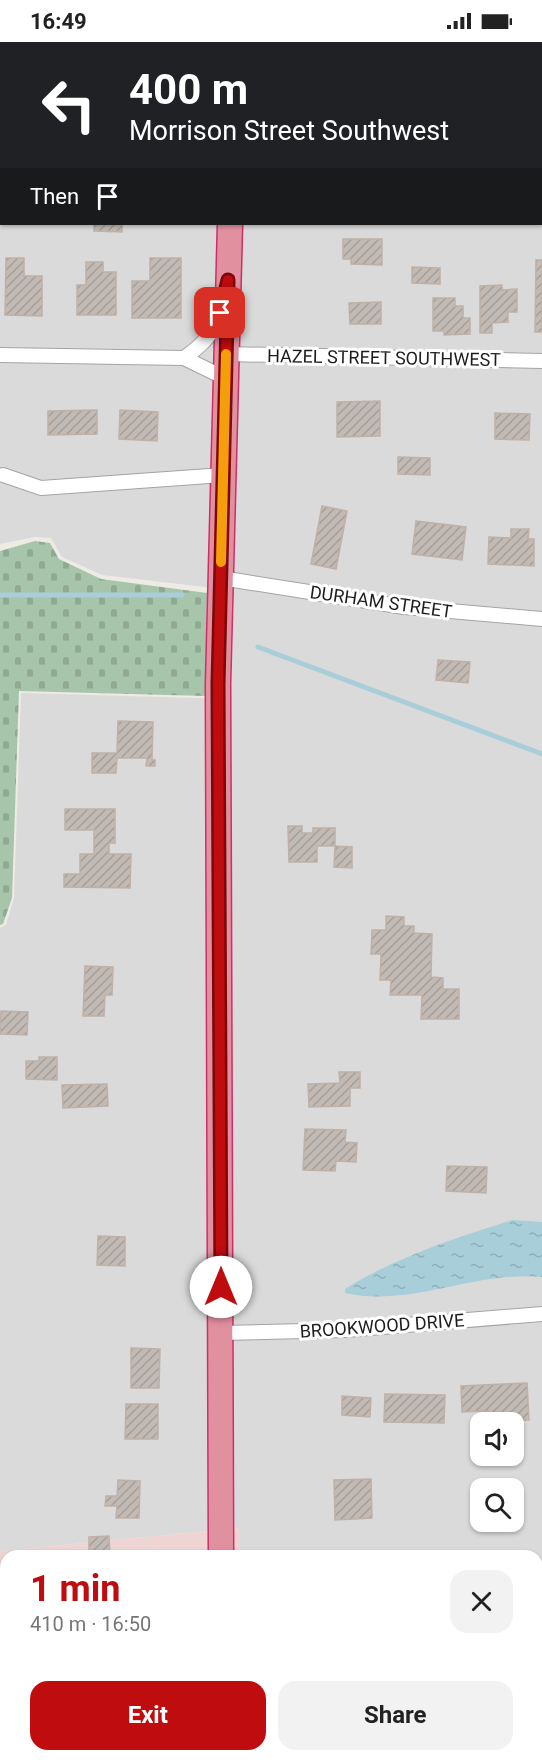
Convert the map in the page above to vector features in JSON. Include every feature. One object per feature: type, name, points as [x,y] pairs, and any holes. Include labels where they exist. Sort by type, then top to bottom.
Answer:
[{"type":"highway","points":[[221,1550],[218,707],[230,225]]},
{"type":"street","points":[[184,358],[205,343],[212,333],[228,280]]},
{"type":"street","name":"HAZEL STREET SOUTHWEST","points":[[226,354],[542,361]]},
{"type":"street","points":[[0,355],[184,358],[225,378]]},
{"type":"street","points":[[3,475],[41,488],[223,475]]},
{"type":"street","name":"DURHAM STREET","points":[[220,578],[404,607],[542,619]]},
{"type":"street","name":"BROOKWOOD DRIVE","points":[[221,1333],[345,1330],[542,1314]]},
{"type":"shaded area","points":[[0,225],[542,225],[542,1550],[239,1550],[239,1528],[0,1550],[0,928],[6,925],[14,898],[21,693],[231,699],[234,599],[205,587],[102,575],[62,557],[51,538],[35,537],[0,544]]},
{"type":"shaded area","points":[[240,1528],[239,1550],[10,1550]]},
{"type":"green space","points":[[35,541],[50,543],[59,559],[101,579],[207,593],[205,696],[19,691],[12,898],[3,924],[0,925],[0,551]]},
{"type":"water","points":[[512,1220],[542,1222],[542,1277],[517,1276],[493,1279],[394,1296],[345,1293],[345,1289],[405,1258]]},
{"type":"building","points":[[94,225],[122,225],[122,232],[94,231]]},
{"type":"building","points":[[343,239],[382,239],[382,265],[351,264],[351,259],[343,259]]},
{"type":"building","points":[[6,258],[24,258],[24,276],[42,276],[42,316],[5,315]]},
{"type":"building","points":[[150,258],[181,258],[181,318],[132,318],[132,281],[150,281]]},
{"type":"building","points":[[536,260],[542,260],[542,332],[535,332]]},
{"type":"building","points":[[86,262],[103,262],[103,272],[116,272],[116,315],[77,315],[77,285],[86,285]]},
{"type":"building","points":[[412,267],[440,268],[440,284],[412,283]]},
{"type":"building","points":[[502,285],[502,290],[517,289],[517,312],[508,312],[508,322],[492,323],[492,333],[480,333],[480,286]]},
{"type":"building","points":[[433,298],[455,298],[455,306],[463,306],[463,318],[470,318],[470,334],[444,335],[444,331],[433,331]]},
{"type":"building","points":[[381,302],[381,324],[350,324],[349,303]]},
{"type":"building","points":[[380,401],[380,436],[337,437],[337,402]]},
{"type":"building","points":[[97,410],[97,434],[48,435],[48,411]]},
{"type":"building","points":[[120,410],[158,412],[157,441],[119,439]]},
{"type":"building","points":[[495,413],[530,414],[529,440],[495,439]]},
{"type":"building","points":[[398,457],[430,458],[430,475],[398,474]]},
{"type":"building","points":[[322,506],[347,511],[336,569],[311,564]]},
{"type":"building","points":[[416,521],[466,527],[462,560],[412,554]]},
{"type":"building","points":[[511,529],[529,529],[528,539],[534,539],[534,566],[488,564],[489,537],[511,538]]},
{"type":"building","points":[[438,660],[470,662],[468,683],[436,680]]},
{"type":"building","points":[[118,721],[153,722],[152,760],[155,760],[155,766],[146,766],[147,758],[117,758],[116,773],[92,773],[92,753],[117,753]]},
{"type":"building","points":[[65,809],[115,809],[115,843],[109,843],[109,854],[131,854],[130,888],[64,887],[64,874],[80,874],[80,854],[94,854],[94,830],[65,830]]},
{"type":"building","points":[[288,826],[302,826],[302,833],[313,833],[313,828],[335,828],[335,846],[317,846],[317,862],[289,862]]},
{"type":"building","points":[[335,846],[352,847],[352,868],[334,867]]},
{"type":"building","points":[[386,916],[404,917],[404,926],[414,926],[414,933],[432,934],[431,977],[443,978],[443,989],[459,989],[459,1019],[421,1019],[422,995],[390,995],[391,980],[380,980],[381,954],[371,954],[372,930],[386,930]]},
{"type":"building","points":[[85,966],[113,967],[112,995],[105,995],[104,1016],[83,1016]]},
{"type":"building","points":[[1,1011],[28,1012],[27,1035],[0,1034]]},
{"type":"building","points":[[39,1057],[57,1057],[57,1080],[26,1079],[26,1061],[39,1061]]},
{"type":"building","points":[[339,1072],[360,1072],[360,1088],[350,1088],[350,1106],[309,1107],[308,1084],[340,1083]]},
{"type":"building","points":[[107,1084],[108,1106],[63,1108],[62,1085]]},
{"type":"building","points":[[305,1129],[346,1130],[345,1142],[357,1143],[356,1162],[336,1161],[335,1171],[303,1170]]},
{"type":"building","points":[[447,1166],[487,1167],[486,1193],[446,1191]]},
{"type":"building","points":[[98,1236],[125,1237],[125,1266],[97,1265]]},
{"type":"building","points":[[131,1348],[160,1349],[159,1388],[131,1388]]},
{"type":"building","points":[[527,1383],[529,1420],[524,1420],[524,1412],[462,1412],[461,1386]]},
{"type":"building","points":[[385,1394],[445,1395],[444,1423],[384,1422]]},
{"type":"building","points":[[342,1396],[371,1398],[370,1417],[342,1415]]},
{"type":"building","points":[[126,1404],[158,1404],[158,1439],[125,1439]]},
{"type":"building","points":[[371,1479],[372,1518],[335,1520],[334,1480]]},
{"type":"building","points":[[118,1480],[140,1481],[139,1518],[116,1518],[117,1506],[105,1506],[106,1496],[117,1496]]},
{"type":"building","points":[[109,1536],[110,1550],[89,1550],[89,1537]]},
{"type":"waterway","points":[[0,595],[182,595]]},
{"type":"waterway","points":[[258,647],[542,754]]},
{"type":"slow traffic","points":[[221,562],[226,354]]},
{"type":"route","points":[[220,313],[228,280],[218,684],[221,1287]]}]
